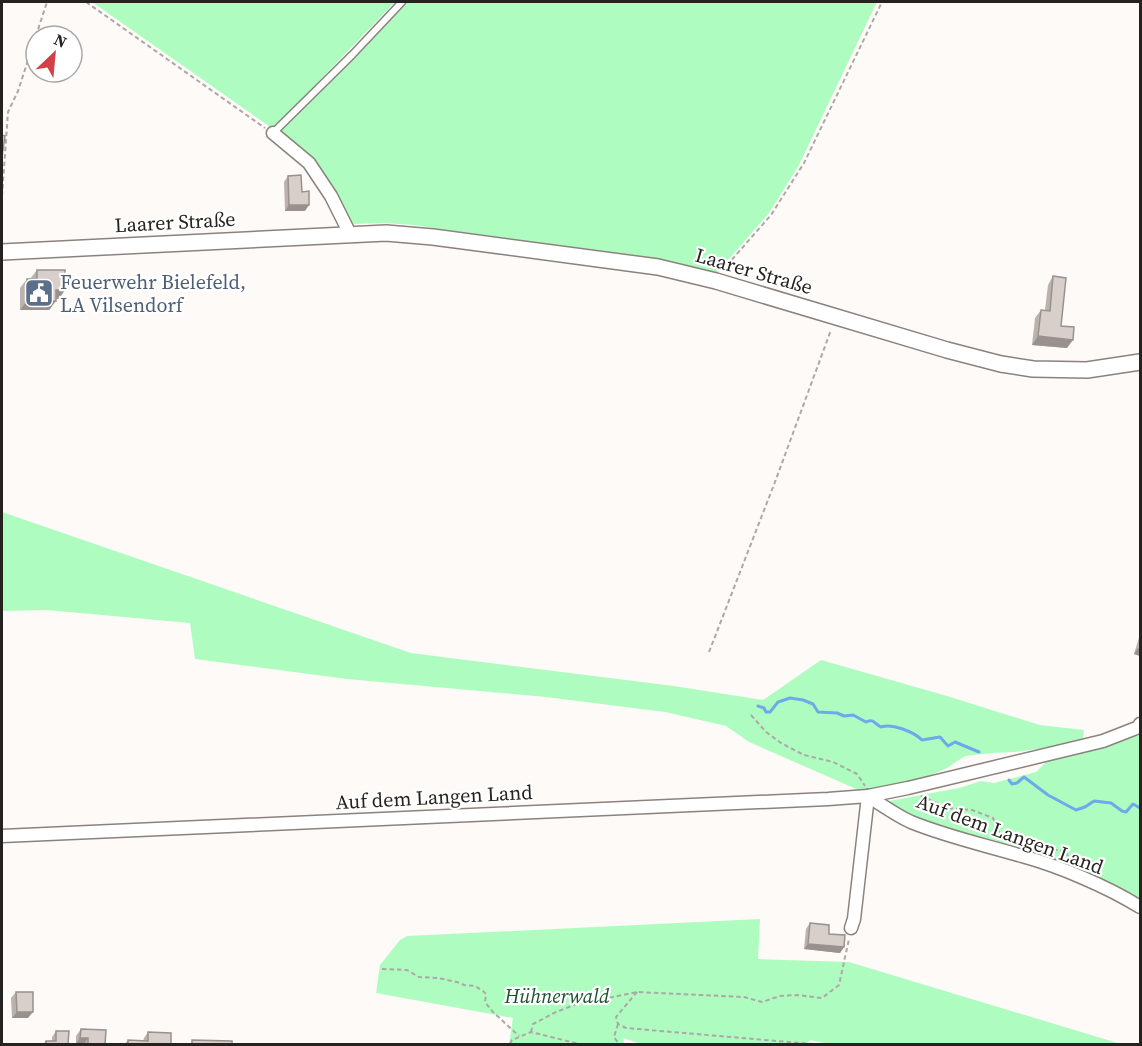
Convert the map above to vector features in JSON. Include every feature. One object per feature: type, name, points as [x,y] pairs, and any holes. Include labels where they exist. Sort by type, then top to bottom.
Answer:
[{"type":"street","points":[[273,133],[309,163],[331,196],[350,234]]},
{"type":"street","name":"Laarer Straße","points":[[2,252],[350,234],[386,233],[433,237],[658,267],[716,281],[1001,364],[1034,369],[1086,370],[1140,362]]},
{"type":"street","name":"Auf dem Langen Land","points":[[2,836],[828,799],[872,795],[908,789],[1104,741],[1140,726]]},
{"type":"street","points":[[851,928],[872,795]]},
{"type":"street","name":"Auf dem Langen Land","points":[[872,795],[909,821],[1067,872],[1123,896],[1140,908]]},
{"type":"lane","points":[[273,133],[402,2]]},
{"type":"path","points":[[2,195],[8,112],[18,91],[47,2]]},
{"type":"path","points":[[86,2],[273,133]]},
{"type":"path","points":[[716,281],[721,272],[771,215],[804,163],[882,2]]},
{"type":"path","points":[[709,652],[836,316]]},
{"type":"path","points":[[751,715],[766,732],[781,743],[804,755],[833,762],[856,774],[872,795]]},
{"type":"path","points":[[908,789],[948,807],[972,810],[993,818],[1001,836],[1034,842],[1067,853],[1067,872]]},
{"type":"path","points":[[531,1032],[532,1024],[556,1012],[597,998],[637,992],[744,997],[762,1002],[780,996],[797,995],[822,998],[839,985],[851,928]]},
{"type":"path","points":[[382,969],[406,970],[419,977],[438,978],[475,986],[486,994],[485,1002],[493,1012],[519,1036]]},
{"type":"path","points":[[619,1044],[614,1037],[618,1024],[616,1017],[637,992]]},
{"type":"path","points":[[618,1024],[626,1028],[812,1044]]},
{"type":"path","points":[[510,1044],[512,1040],[531,1032],[579,1044]]},
{"type":"green space","points":[[92,2],[395,2],[273,129]]},
{"type":"green space","points":[[408,2],[877,2],[799,165],[769,213],[717,273],[675,262],[413,225],[353,224],[333,193],[278,131]]},
{"type":"green space","points":[[2,512],[411,653],[674,686],[763,700],[821,660],[1040,725],[1084,730],[1083,738],[1045,748],[965,756],[947,768],[924,778],[863,792],[749,742],[726,726],[665,712],[546,697],[347,679],[195,659],[190,623],[47,610],[2,611]]},
{"type":"green space","points":[[1140,736],[1140,905],[956,835],[884,802],[959,788],[981,781],[994,783],[1036,772],[1049,759]]},
{"type":"green space","name":"Hühnerwald","points":[[760,919],[758,959],[849,962],[1121,1044],[829,1044],[810,1040],[807,1044],[641,1044],[623,1038],[624,1044],[509,1044],[513,1018],[376,993],[380,965],[400,940],[407,936]]},
{"type":"building","points":[[2,135],[5,136],[2,157]]},
{"type":"building","points":[[301,175],[302,192],[309,191],[309,205],[289,205],[288,176]]},
{"type":"building","name":"Feuerwehr Bielefeld, LA Vilsendorf","points":[[37,270],[65,270],[65,290],[56,290],[56,301],[27,301],[27,279],[37,279]]},
{"type":"building","points":[[1053,276],[1066,278],[1061,326],[1074,327],[1073,340],[1038,336],[1041,310],[1050,311]]},
{"type":"building","points":[[810,923],[829,925],[829,934],[845,935],[844,947],[808,944]]},
{"type":"building","points":[[16,992],[33,992],[33,1012],[17,1012]]},
{"type":"building","points":[[81,1029],[106,1030],[105,1044],[88,1044],[88,1038],[80,1038]]},
{"type":"building","points":[[56,1031],[69,1031],[68,1044],[46,1044],[46,1041],[56,1041]]},
{"type":"building","points":[[148,1032],[171,1033],[171,1044],[128,1044],[128,1040],[148,1041]]},
{"type":"building","points":[[192,1040],[232,1041],[232,1044],[192,1044]]},
{"type":"waterway","points":[[758,706],[770,712],[778,702],[790,698],[803,700],[813,704],[818,712],[853,715],[866,722],[872,721],[881,727],[891,726],[903,729],[922,740],[940,737],[948,746],[955,742],[979,752]]},
{"type":"waterway","points":[[1009,780],[1012,784],[1024,777],[1048,795],[1076,810],[1094,801],[1111,803],[1126,812],[1133,804],[1140,808]]},
{"type":"place","name":"Feuerwehr Bielefeld, LA Vilsendorf","points":[[39,293]]}]
